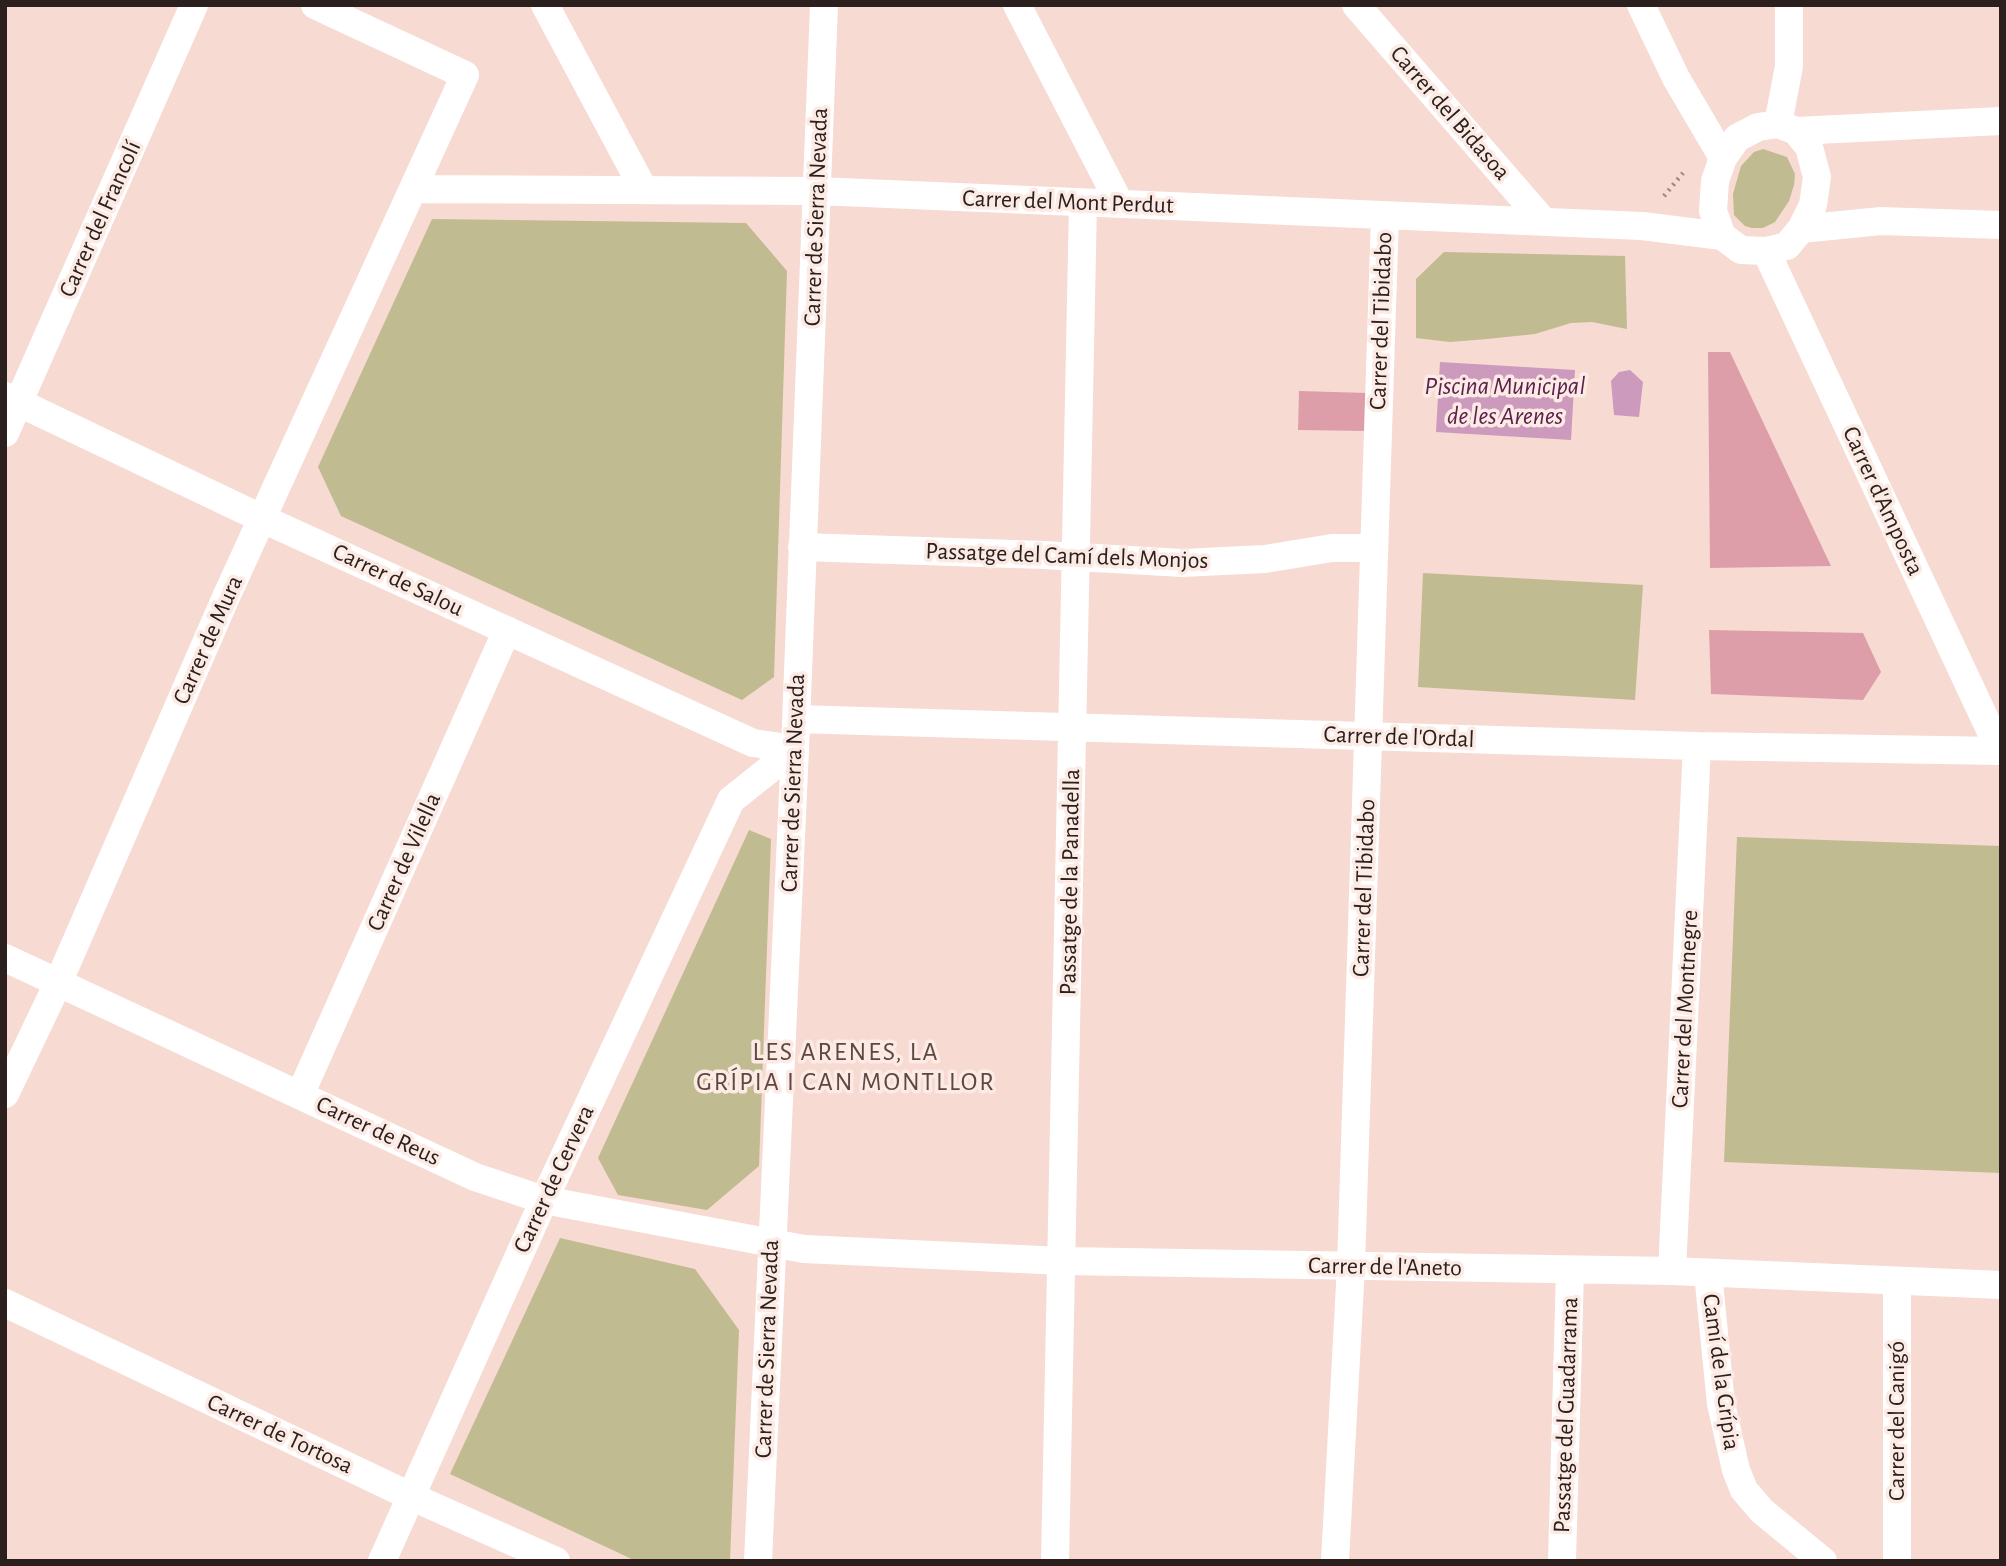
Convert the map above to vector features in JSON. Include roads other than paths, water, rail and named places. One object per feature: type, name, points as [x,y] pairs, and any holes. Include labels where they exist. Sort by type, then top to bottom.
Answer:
[{"type":"street","name":"Carrer del Francolí","points":[[5,433],[13,399],[194,5]]},
{"type":"street","name":"Carrer de Mura","points":[[5,1094],[465,75],[315,5]]},
{"type":"street","points":[[545,5],[644,190]]},
{"type":"street","name":"Carrer de Sierra Nevada","points":[[758,1561],[797,719],[824,5]]},
{"type":"street","points":[[1017,5],[1120,204]]},
{"type":"street","name":"Carrer del Bidasoa","points":[[1356,5],[1544,222]]},
{"type":"street","points":[[1641,5],[1676,78],[1723,158]]},
{"type":"street","points":[[1787,128],[1789,5]]},
{"type":"street","points":[[1787,128],[1809,147],[1817,177],[1813,205],[1801,229],[1787,246],[1766,251],[1741,250],[1722,236],[1713,211],[1715,181],[1723,158],[1737,138],[1758,127],[2001,121]]},
{"type":"street","name":"Carrer del Mont Perdut","points":[[414,188],[817,191],[1642,226],[1722,236]]},
{"type":"street","name":"Passatge de la Panadella","points":[[1055,1561],[1083,202]]},
{"type":"street","name":"Carrer del Tibidabo","points":[[1335,1561],[1351,1266],[1385,215]]},
{"type":"street","points":[[1801,229],[1881,221],[2001,225]]},
{"type":"street","name":"Carrer d'Amposta","points":[[1766,251],[2000,751]]},
{"type":"street","name":"Carrer de Salou","points":[[13,399],[263,519],[753,743],[795,749]]},
{"type":"street","name":"Passatge del Camí dels Monjos","points":[[802,547],[1182,564],[1265,559],[1332,548],[1374,548]]},
{"type":"street","name":"Carrer de Vilella","points":[[300,1095],[507,630]]},
{"type":"street","name":"Carrer de l'Ordal","points":[[797,719],[1697,746],[2000,751]]},
{"type":"street","name":"Carrer de Cervera","points":[[382,1561],[544,1200],[731,800],[753,743]]},
{"type":"street","name":"Carrer del Montnegre","points":[[1672,1271],[1697,746]]},
{"type":"street","name":"Carrer de Cervera","points":[[731,800],[795,749]]},
{"type":"street","name":"Carrer de Reus","points":[[5,958],[475,1177],[544,1200],[771,1241]]},
{"type":"street","name":"Carrer de l'Aneto","points":[[771,1241],[804,1249],[1063,1261],[1672,1271],[2001,1285]]},
{"type":"street","name":"Passatge del Guadarrama","points":[[1562,1561],[1570,1270]]},
{"type":"street","name":"Camí de la Grípia","points":[[1708,1273],[1721,1404],[1736,1471],[1744,1490],[1762,1511],[1823,1561]]},
{"type":"street","name":"Carrer del Canigó","points":[[1897,1281],[1897,1561]]},
{"type":"street","name":"Carrer de Tortosa","points":[[5,1303],[410,1496],[556,1561]]},
{"type":"water","name":"Piscina Municipal de les Arenes","points":[[1440,362],[1575,370],[1571,440],[1436,432]]},
{"type":"water","points":[[1630,370],[1643,382],[1639,417],[1614,415],[1611,381],[1619,372]]},
{"type":"district","name":"LES ARENES, LA GRÍPIA I CAN MONTLLOR","points":[[846,1067]]}]
